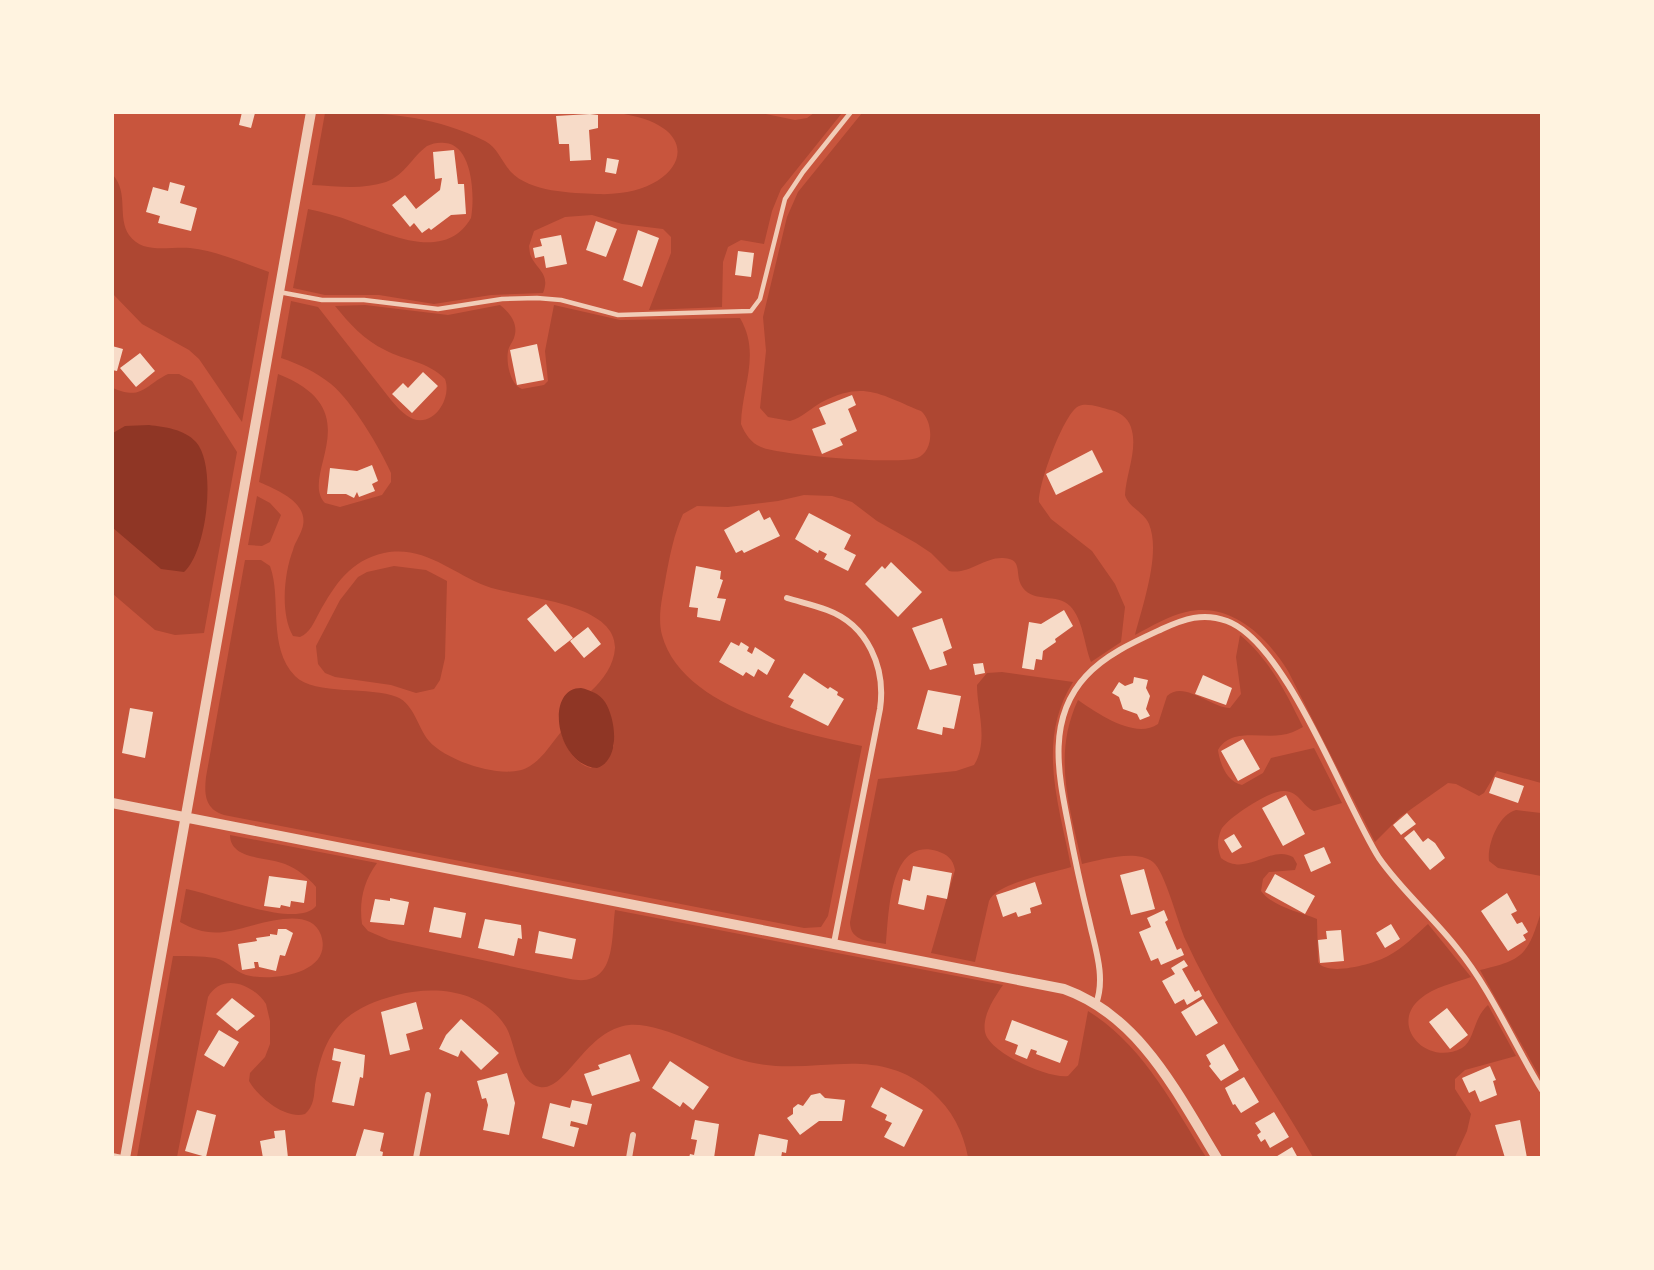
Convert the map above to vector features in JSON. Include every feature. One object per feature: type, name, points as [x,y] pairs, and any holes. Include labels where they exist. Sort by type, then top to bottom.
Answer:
[{"type":"street","points":[[112,1156],[123,1158],[311,112]]},
{"type":"street","points":[[787,598],[827,610],[852,625],[872,650],[881,678],[880,709],[834,943]]},
{"type":"street","points":[[1096,1004],[1101,989],[1099,961],[1076,866],[1058,768],[1058,739],[1062,720],[1082,681],[1094,668],[1118,651],[1188,618],[1218,618],[1243,629],[1273,659],[1379,858],[1398,884],[1442,930],[1471,966],[1542,1090]]},
{"type":"street","points":[[112,803],[1056,987],[1096,1004],[1124,1026],[1152,1056],[1217,1158]]},
{"type":"street","points":[[416,1158],[428,1095]]},
{"type":"street","points":[[629,1158],[633,1135]]},
{"type":"lane","points":[[279,292],[322,300],[364,300],[438,309],[502,299],[537,298],[561,300],[618,315],[751,311],[760,299],[785,199],[803,172],[851,112]]},
{"type":"shaded area","points":[[325,113],[366,113],[426,120],[485,141],[496,151],[511,172],[529,184],[551,190],[597,194],[627,192],[650,185],[667,173],[676,160],[677,145],[667,131],[647,120],[616,113],[761,113],[795,120],[807,118],[814,113],[842,113],[781,189],[772,211],[764,244],[741,240],[728,247],[723,262],[722,307],[649,310],[671,253],[671,237],[663,229],[622,224],[592,215],[565,217],[534,231],[529,246],[530,254],[544,276],[543,293],[491,295],[434,304],[379,295],[325,295],[293,288],[308,209],[336,216],[399,238],[432,242],[447,239],[460,232],[471,218],[473,198],[467,162],[454,146],[445,143],[427,146],[398,175],[386,182],[359,187],[312,185]]},
{"type":"shaded area","points":[[862,113],[1541,113],[1541,783],[1497,771],[1484,793],[1479,796],[1456,784],[1448,783],[1400,817],[1375,842],[1288,671],[1258,634],[1233,617],[1202,610],[1173,616],[1135,635],[1150,579],[1153,549],[1149,524],[1144,516],[1129,503],[1125,495],[1133,447],[1132,431],[1127,420],[1119,413],[1086,405],[1079,406],[1073,411],[1059,435],[1043,481],[1039,502],[1051,519],[1092,551],[1115,584],[1125,607],[1121,642],[1091,662],[1081,625],[1074,611],[1065,602],[1028,593],[1020,583],[1014,561],[1010,559],[996,558],[963,571],[949,571],[931,553],[916,543],[877,521],[852,502],[832,496],[804,495],[778,501],[728,507],[697,506],[683,514],[671,552],[660,613],[662,635],[673,660],[692,681],[745,713],[807,733],[862,746],[828,916],[821,927],[804,928],[224,815],[213,809],[207,800],[206,777],[245,560],[261,560],[270,566],[281,651],[286,664],[295,676],[304,682],[329,689],[373,692],[403,700],[429,741],[449,756],[492,770],[507,772],[520,770],[539,759],[561,732],[572,754],[580,763],[591,768],[614,746],[609,715],[602,702],[591,691],[600,682],[613,660],[615,648],[611,632],[599,620],[583,611],[540,598],[486,586],[425,556],[399,552],[384,553],[362,561],[338,583],[309,630],[300,637],[293,636],[286,617],[285,593],[290,559],[301,532],[302,512],[291,499],[259,482],[278,374],[306,389],[322,406],[328,424],[319,491],[325,503],[340,507],[382,495],[391,482],[391,473],[365,425],[339,392],[313,372],[281,358],[291,301],[318,307],[396,406],[413,419],[421,420],[435,415],[440,409],[446,394],[445,379],[431,368],[377,346],[351,325],[335,306],[365,305],[448,315],[500,305],[510,315],[514,324],[515,333],[508,349],[508,361],[514,383],[522,389],[544,385],[548,381],[545,351],[554,305],[620,320],[740,318],[746,331],[750,357],[741,424],[746,435],[754,443],[772,450],[814,456],[865,460],[917,458],[927,449],[929,443],[930,428],[925,416],[921,411],[883,395],[861,391],[837,395],[790,421],[768,417],[760,408],[766,351],[763,317],[787,217],[798,192]]},
{"type":"shaded area","points":[[113,175],[121,189],[126,228],[135,241],[149,247],[190,248],[210,252],[269,272],[242,422],[199,359],[189,350],[142,324],[113,294]]},
{"type":"shaded area","points":[[168,374],[179,374],[192,381],[237,452],[204,633],[175,635],[155,630],[113,594],[113,388],[123,392],[137,392]]},
{"type":"shaded area","points":[[149,425],[174,429],[186,434],[196,442],[202,453],[206,469],[206,508],[203,528],[199,546],[192,562],[184,572],[161,569],[113,528],[113,433],[125,426]]},
{"type":"shaded area","points":[[257,496],[270,503],[281,515],[270,542],[262,546],[248,545]]},
{"type":"shaded area","points":[[394,566],[426,570],[447,581],[445,658],[440,680],[434,689],[416,693],[391,685],[335,677],[325,673],[318,664],[316,646],[340,600],[358,577],[367,572]]},
{"type":"shaded area","points":[[1240,635],[1269,666],[1303,727],[1284,735],[1238,736],[1223,743],[1218,750],[1225,772],[1232,780],[1242,785],[1263,773],[1271,758],[1314,748],[1342,803],[1314,811],[1293,793],[1284,791],[1269,795],[1231,819],[1221,830],[1218,847],[1221,858],[1240,864],[1276,854],[1293,857],[1297,864],[1295,870],[1269,872],[1263,879],[1261,891],[1279,905],[1317,919],[1318,962],[1323,966],[1331,969],[1351,968],[1381,959],[1394,953],[1428,924],[1471,977],[1431,991],[1411,1009],[1408,1020],[1410,1031],[1425,1048],[1436,1052],[1449,1052],[1462,1048],[1466,1044],[1479,1016],[1488,1005],[1516,1056],[1465,1070],[1455,1079],[1455,1089],[1471,1114],[1467,1131],[1455,1157],[1313,1157],[1200,969],[1186,941],[1158,867],[1146,858],[1137,856],[1082,864],[1069,802],[1065,761],[1070,721],[1078,700],[1116,723],[1138,729],[1158,724],[1167,696],[1174,692],[1189,693],[1230,708],[1241,694],[1236,657]]},
{"type":"shaded area","points":[[1002,672],[1073,682],[1062,704],[1055,727],[1053,750],[1057,796],[1071,867],[1013,884],[994,895],[989,901],[975,962],[931,953],[955,870],[951,860],[944,854],[921,850],[909,855],[901,866],[895,881],[888,914],[886,944],[857,937],[851,929],[850,922],[878,779],[956,771],[974,765],[982,736],[977,685],[987,673]]},
{"type":"shaded area","points":[[581,688],[591,691],[605,702],[614,728],[610,757],[605,764],[597,768],[583,764],[572,755],[564,742],[560,727],[559,713],[562,700],[569,691]]},
{"type":"shaded area","points":[[1516,810],[1541,813],[1541,876],[1498,868],[1489,861],[1492,838],[1499,823]]},
{"type":"shaded area","points":[[230,835],[377,863],[368,877],[363,892],[362,924],[368,931],[389,940],[570,979],[585,980],[596,977],[603,970],[611,948],[615,910],[1003,985],[985,1020],[985,1032],[989,1040],[1008,1056],[1021,1063],[1059,1076],[1068,1076],[1078,1065],[1088,1011],[1108,1025],[1141,1058],[1169,1097],[1206,1157],[968,1157],[960,1130],[939,1099],[910,1077],[888,1068],[866,1064],[773,1066],[749,1062],[672,1033],[642,1025],[629,1025],[614,1029],[588,1048],[559,1080],[549,1086],[540,1087],[532,1084],[526,1078],[506,1027],[496,1015],[485,1005],[472,998],[443,991],[397,995],[378,1001],[350,1016],[339,1025],[324,1051],[310,1108],[305,1114],[290,1114],[273,1106],[249,1081],[250,1073],[265,1057],[270,1044],[270,1021],[266,1004],[246,986],[229,983],[214,989],[208,997],[177,1157],[137,1157],[173,956],[215,958],[246,975],[270,977],[284,976],[310,967],[318,959],[323,948],[321,935],[314,925],[304,920],[277,920],[218,932],[201,931],[180,922],[186,889],[273,912],[291,914],[306,912],[316,906],[316,887],[306,877],[285,864],[243,853],[236,849]]},
{"type":"shaded area","points":[[1541,912],[1541,1079],[1480,970],[1506,963],[1522,953],[1528,946]]},
{"type":"building","points":[[242,112],[255,113],[251,128],[239,125]]},
{"type":"building","points":[[598,115],[598,128],[589,130],[591,160],[570,161],[569,144],[559,144],[556,116]]},
{"type":"building","points":[[454,150],[458,184],[464,184],[466,214],[451,215],[431,230],[429,228],[422,233],[414,223],[410,227],[392,205],[405,195],[416,209],[440,190],[442,178],[435,179],[433,152]]},
{"type":"building","points":[[607,158],[619,160],[616,174],[605,172]]},
{"type":"building","points":[[170,182],[185,186],[180,203],[197,208],[191,231],[158,223],[160,216],[146,212],[153,187],[168,191]]},
{"type":"building","points":[[596,221],[617,229],[606,257],[586,250]]},
{"type":"building","points":[[638,230],[659,238],[642,287],[623,280]]},
{"type":"building","points":[[561,235],[567,264],[546,268],[544,256],[535,258],[533,248],[542,246],[540,239]]},
{"type":"building","points":[[738,251],[754,253],[751,277],[735,275]]},
{"type":"building","points":[[537,344],[544,380],[517,385],[510,350]]},
{"type":"building","points":[[112,346],[123,349],[117,371],[112,370]]},
{"type":"building","points":[[140,353],[155,371],[136,387],[120,368]]},
{"type":"building","points":[[423,372],[438,386],[412,413],[392,394],[403,383],[408,388]]},
{"type":"building","points":[[852,395],[856,405],[848,409],[857,431],[840,439],[843,445],[822,454],[812,429],[826,424],[819,408]]},
{"type":"building","points":[[1092,450],[1103,472],[1056,495],[1046,474]]},
{"type":"building","points":[[372,465],[378,481],[372,484],[375,491],[359,497],[357,492],[354,498],[346,494],[327,494],[330,468],[357,471]]},
{"type":"building","points":[[759,510],[764,520],[770,517],[780,536],[744,553],[742,550],[736,553],[724,530]]},
{"type":"building","points":[[809,513],[851,535],[844,549],[856,555],[848,571],[824,559],[827,554],[819,550],[818,553],[795,539]]},
{"type":"building","points":[[891,562],[922,592],[898,617],[865,584],[882,566],[885,569]]},
{"type":"building","points":[[696,566],[721,571],[720,579],[723,580],[717,598],[726,599],[720,621],[697,617],[698,608],[689,607]]},
{"type":"building","points":[[546,604],[573,638],[555,652],[527,619]]},
{"type":"building","points":[[1064,610],[1073,626],[1043,651],[1042,660],[1036,659],[1034,670],[1022,668],[1029,622],[1041,624]]},
{"type":"building","points":[[942,618],[952,648],[943,652],[947,665],[930,670],[912,628]]},
{"type":"building","points":[[588,627],[601,644],[584,658],[570,641]]},
{"type":"building","points":[[731,642],[739,646],[741,642],[749,647],[747,651],[752,654],[755,647],[775,660],[767,675],[758,669],[754,677],[746,672],[743,676],[719,662]]},
{"type":"building","points":[[983,663],[985,673],[975,675],[973,664]]},
{"type":"building","points":[[804,673],[828,689],[830,687],[838,692],[837,695],[844,699],[828,726],[790,707],[794,700],[788,697]]},
{"type":"building","points":[[1203,675],[1232,688],[1226,705],[1195,694]]},
{"type":"building","points":[[1134,677],[1148,680],[1146,688],[1150,696],[1146,709],[1150,716],[1140,720],[1137,714],[1123,709],[1119,697],[1112,693],[1119,682],[1125,686],[1133,683]]},
{"type":"building","points":[[928,690],[961,696],[954,729],[943,727],[942,735],[917,729]]},
{"type":"building","points":[[130,708],[153,712],[145,758],[122,753]]},
{"type":"building","points":[[1243,739],[1260,769],[1238,781],[1221,751]]},
{"type":"building","points":[[1495,777],[1524,786],[1518,803],[1489,793]]},
{"type":"building","points":[[1286,795],[1305,834],[1283,846],[1262,808]]},
{"type":"building","points":[[1407,813],[1416,824],[1401,835],[1393,825]]},
{"type":"building","points":[[1414,830],[1423,842],[1428,838],[1435,843],[1445,858],[1430,870],[1404,838]]},
{"type":"building","points":[[1234,834],[1242,847],[1232,853],[1224,840]]},
{"type":"building","points":[[1324,847],[1331,863],[1311,872],[1304,855]]},
{"type":"building","points":[[913,866],[952,873],[947,899],[927,895],[924,910],[898,904],[903,879],[910,881]]},
{"type":"building","points":[[1144,869],[1155,909],[1131,915],[1120,875]]},
{"type":"building","points":[[1275,874],[1315,896],[1305,914],[1265,892]]},
{"type":"building","points":[[269,876],[307,881],[304,903],[291,901],[290,907],[281,905],[280,908],[264,906]]},
{"type":"building","points":[[1035,882],[1042,904],[1030,908],[1031,913],[1018,917],[1016,912],[1003,917],[996,895]]},
{"type":"building","points":[[1507,893],[1517,911],[1511,914],[1517,924],[1522,922],[1528,932],[1523,935],[1526,940],[1508,951],[1481,911]]},
{"type":"building","points":[[390,898],[409,902],[404,925],[370,922],[375,899],[390,901]]},
{"type":"building","points":[[434,907],[466,913],[461,938],[429,932]]},
{"type":"building","points":[[1164,910],[1168,920],[1165,922],[1177,950],[1181,948],[1184,955],[1161,965],[1158,958],[1151,961],[1139,932],[1151,927],[1147,918]]},
{"type":"building","points":[[485,919],[521,925],[522,939],[518,938],[514,956],[478,948]]},
{"type":"building","points":[[1391,924],[1400,939],[1385,948],[1376,933]]},
{"type":"building","points":[[278,929],[286,929],[293,933],[285,956],[280,955],[276,971],[259,967],[258,962],[254,962],[255,968],[242,970],[238,944],[257,941],[256,938],[270,936],[270,934],[277,935]]},
{"type":"building","points":[[1341,930],[1344,961],[1320,963],[1318,940],[1327,939],[1326,931]]},
{"type":"building","points":[[539,931],[576,939],[572,959],[535,953]]},
{"type":"building","points":[[1184,960],[1188,966],[1182,969],[1195,992],[1199,990],[1202,996],[1187,1005],[1184,999],[1175,1004],[1162,981],[1175,974],[1171,968]]},
{"type":"building","points":[[232,998],[255,1016],[237,1031],[216,1014]]},
{"type":"building","points":[[1203,999],[1218,1023],[1196,1036],[1181,1012]]},
{"type":"building","points":[[416,1002],[423,1029],[406,1034],[410,1050],[390,1055],[381,1012]]},
{"type":"building","points":[[1447,1008],[1468,1035],[1450,1049],[1429,1022]]},
{"type":"building","points":[[461,1019],[499,1053],[481,1070],[461,1050],[458,1057],[439,1049],[446,1035]]},
{"type":"building","points":[[1012,1020],[1068,1041],[1060,1063],[1036,1054],[1037,1051],[1031,1049],[1027,1059],[1015,1054],[1018,1045],[1005,1040]]},
{"type":"building","points":[[219,1030],[239,1042],[224,1067],[204,1055]]},
{"type":"building","points":[[1224,1044],[1239,1070],[1221,1081],[1209,1066],[1211,1064],[1206,1055]]},
{"type":"building","points":[[334,1048],[365,1055],[363,1078],[360,1077],[354,1106],[332,1102],[341,1062],[332,1060]]},
{"type":"building","points":[[630,1054],[640,1081],[592,1096],[584,1074],[600,1069],[598,1065]]},
{"type":"building","points":[[670,1061],[709,1087],[693,1110],[683,1102],[680,1107],[652,1088]]},
{"type":"building","points":[[1490,1066],[1496,1080],[1493,1081],[1497,1095],[1480,1102],[1475,1090],[1469,1093],[1462,1078]]},
{"type":"building","points":[[507,1073],[515,1103],[509,1135],[483,1130],[488,1105],[486,1098],[482,1099],[477,1081]]},
{"type":"building","points":[[1244,1077],[1259,1102],[1241,1113],[1235,1104],[1233,1105],[1225,1088]]},
{"type":"building","points":[[881,1087],[923,1110],[904,1147],[884,1137],[892,1123],[885,1120],[887,1115],[871,1107]]},
{"type":"building","points":[[820,1093],[825,1098],[845,1100],[842,1121],[819,1121],[800,1135],[787,1118],[793,1114],[793,1108],[798,1104],[803,1106],[811,1095]]},
{"type":"building","points":[[572,1100],[592,1104],[587,1125],[571,1121],[570,1126],[579,1128],[574,1147],[542,1138],[550,1103],[570,1108]]},
{"type":"building","points":[[197,1110],[216,1115],[206,1157],[185,1151]]},
{"type":"building","points":[[1274,1112],[1289,1137],[1270,1148],[1265,1139],[1261,1142],[1257,1135],[1261,1132],[1255,1123]]},
{"type":"building","points":[[695,1120],[719,1124],[714,1158],[689,1158],[690,1154],[694,1155],[697,1140],[691,1139]]},
{"type":"building","points":[[1520,1120],[1527,1158],[1505,1158],[1495,1125]]},
{"type":"building","points":[[364,1129],[384,1133],[380,1151],[383,1152],[382,1158],[355,1158]]},
{"type":"building","points":[[285,1130],[288,1158],[263,1158],[260,1141],[275,1138],[274,1131]]},
{"type":"building","points":[[759,1134],[788,1140],[786,1153],[782,1152],[781,1158],[754,1158]]},
{"type":"building","points":[[1292,1147],[1298,1158],[1274,1158]]}]
